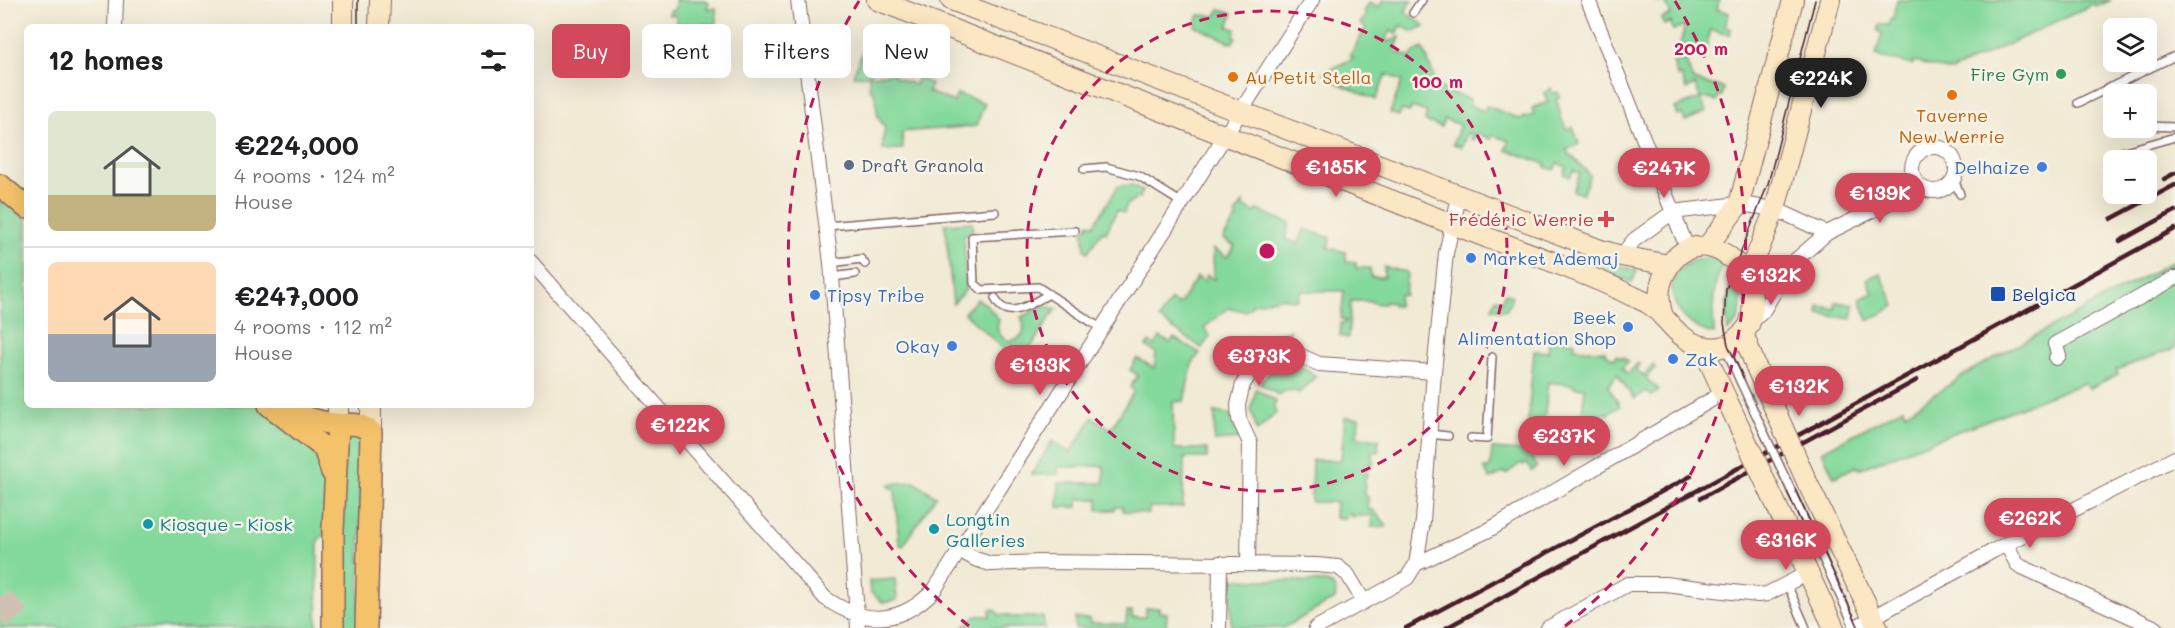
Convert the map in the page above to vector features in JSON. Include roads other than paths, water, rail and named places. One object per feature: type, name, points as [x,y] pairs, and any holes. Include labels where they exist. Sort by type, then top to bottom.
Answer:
[{"type":"main road","points":[[0,185],[24,205]]},
{"type":"main road","points":[[273,408],[324,448],[335,481]]},
{"type":"main road","points":[[288,408],[316,421],[338,415],[360,424],[371,432],[366,628]]},
{"type":"main road","points":[[333,628],[338,415]]},
{"type":"street","points":[[115,24],[116,0]]},
{"type":"street","points":[[343,0],[343,24]]},
{"type":"street","points":[[379,24],[380,0]]},
{"type":"street","points":[[798,0],[831,270],[858,621]]},
{"type":"street","points":[[877,0],[1588,275],[1649,305],[1675,331],[1689,341],[1702,346],[1725,346],[1747,328],[1763,311],[1782,275],[1790,265],[1827,233],[1920,187]]},
{"type":"street","points":[[951,0],[1459,197],[1621,256],[1669,265]]},
{"type":"street","points":[[858,621],[869,618],[887,618],[921,604],[935,589],[1312,0]]},
{"type":"street","points":[[1588,0],[1673,212],[1697,248],[1730,256],[1746,275],[1751,285],[1753,300],[1747,328],[1756,367],[1799,486],[1875,623]]},
{"type":"street","points":[[1663,317],[1659,300],[1661,281],[1669,265],[1697,248],[1739,204],[1793,0]]},
{"type":"street","points":[[1746,275],[1775,208],[1830,0]]},
{"type":"street","points":[[1934,147],[1948,152],[1956,165],[1954,180],[1949,186],[1935,192],[1920,187],[1911,174],[1914,158],[1926,148],[1934,147]]},
{"type":"street","points":[[1316,628],[1407,578],[1416,564],[1423,521],[1446,253],[1459,197]]},
{"type":"street","points":[[1621,256],[1634,240],[1673,212],[1739,204],[1775,208],[1827,233]]},
{"type":"street","points":[[534,265],[825,598],[858,621],[875,628]]},
{"type":"street","points":[[2056,358],[2059,355],[2055,344],[2175,278]]},
{"type":"street","points":[[1702,346],[1834,628]]},
{"type":"street","points":[[1248,564],[1250,443],[1239,419],[1238,405],[1243,384],[1253,370],[1271,358],[1283,355],[1301,356],[1319,364],[1434,372]]},
{"type":"street","points":[[1416,564],[1487,531],[1724,396]]},
{"type":"street","points":[[371,408],[371,432]]},
{"type":"street","points":[[1854,628],[1875,623],[2006,544],[2175,458]]},
{"type":"street","points":[[2006,544],[2017,564],[2022,567],[2156,628]]},
{"type":"street","points":[[959,550],[975,559],[991,564],[1220,563],[1338,567],[1348,575],[1364,602]]},
{"type":"street","points":[[1219,628],[1220,563]]},
{"type":"street","points":[[1548,628],[1628,584],[1665,584],[1735,593],[1771,594],[1808,573]]},
{"type":"lane","points":[[1413,13],[1422,0]]},
{"type":"lane","points":[[2119,84],[2175,56]]},
{"type":"lane","points":[[2078,103],[2103,91]]},
{"type":"lane","points":[[2157,126],[2175,127]]},
{"type":"lane","points":[[2129,150],[2175,137]]},
{"type":"lane","points":[[1084,169],[1106,167],[1139,176],[1182,203]]},
{"type":"lane","points":[[1954,180],[1960,194]]},
{"type":"lane","points":[[826,226],[995,212]]},
{"type":"lane","points":[[1075,231],[972,237],[974,283],[982,290],[1038,287],[1102,329]]},
{"type":"lane","points":[[831,270],[861,259],[865,264]]},
{"type":"lane","points":[[831,270],[855,274]]},
{"type":"lane","points":[[995,298],[1001,308],[1012,311],[1049,294]]},
{"type":"lane","points":[[1725,346],[1740,381],[1799,486],[1854,628]]},
{"type":"lane","points":[[1471,438],[1487,439],[1492,357]]},
{"type":"lane","points":[[1429,434],[1448,436]]},
{"type":"lane","points":[[1787,584],[1806,628]]},
{"type":"tunnel","points":[[0,599],[26,628]]},
{"type":"tram line","points":[[358,0],[358,24]]},
{"type":"tram line","points":[[1815,0],[1768,184],[1726,289],[1724,323],[1728,345],[1859,628]]},
{"type":"tram line","points":[[1758,429],[1801,522]]},
{"type":"railway","points":[[2164,179],[2175,173]]},
{"type":"railway","points":[[2111,219],[2175,185]]},
{"type":"railway","points":[[2120,241],[2175,211]]},
{"type":"railway","points":[[1446,628],[2175,229]]},
{"type":"railway","points":[[1701,498],[1917,380]]},
{"type":"railway","points":[[1406,628],[1691,476]]},
{"type":"place","name":"Fire Gym","points":[[2061,74]]},
{"type":"place","name":"Au Petit Stella","points":[[1233,77]]},
{"type":"place","name":"Taverne New Werrie","points":[[1952,95]]},
{"type":"place","name":"Draft Granola","points":[[849,165]]},
{"type":"place","name":"Delhaize","points":[[2042,167]]},
{"type":"place","name":"Frédéric Werrie","points":[[1606,219]]},
{"type":"place","name":"Market Ademaj","points":[[1471,258]]},
{"type":"place","name":"Belgica","points":[[1998,294]]},
{"type":"place","name":"Tipsy Tribe","points":[[815,295]]},
{"type":"place","name":"Beek Alimentation Shop","points":[[1628,327]]},
{"type":"place","name":"Okay","points":[[952,346]]},
{"type":"place","name":"Zak","points":[[1673,359]]},
{"type":"place","name":"Kiosque - Kiosk","points":[[148,524]]},
{"type":"place","name":"Longtin Galleries","points":[[934,529]]}]
